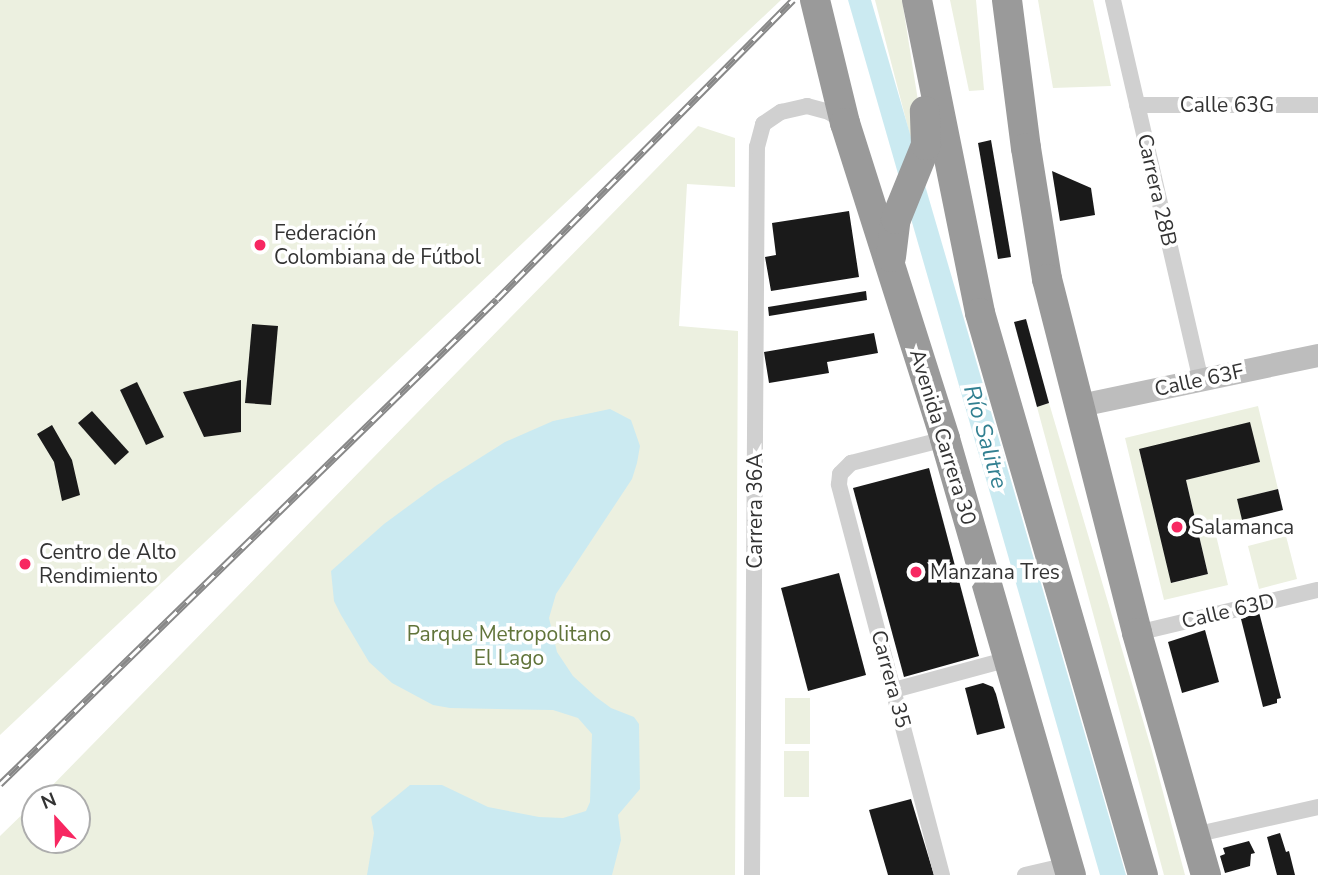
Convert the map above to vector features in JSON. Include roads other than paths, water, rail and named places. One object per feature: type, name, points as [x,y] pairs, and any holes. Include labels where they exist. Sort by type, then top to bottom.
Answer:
[{"type":"highway","name":"Avenida Carrera 30","points":[[815,0],[845,123],[945,439],[1070,870]]},
{"type":"highway","points":[[1007,0],[1026,148],[1047,279],[1137,633],[1206,875]]},
{"type":"highway","points":[[892,271],[892,234],[923,156],[927,135],[919,12]]},
{"type":"highway","points":[[919,12],[980,313],[1143,875]]},
{"type":"street","name":"Carrera 28B","points":[[1113,0],[1201,380]]},
{"type":"street","points":[[807,106],[819,97],[833,75]]},
{"type":"street","name":"Calle 63G","points":[[1136,105],[1318,104]]},
{"type":"street","points":[[807,106],[829,112],[845,123]]},
{"type":"street","name":"Carrera 36A","points":[[752,875],[757,147],[758,135],[771,118],[780,112],[807,106]]},
{"type":"street","name":"Calle 63F","points":[[1080,405],[1318,355]]},
{"type":"street","name":"Carrera 35","points":[[942,875],[839,484],[840,474],[851,463],[945,439]]},
{"type":"street","name":"Calle 63D","points":[[1137,633],[1318,590]]},
{"type":"street","points":[[894,690],[1009,659]]},
{"type":"street","points":[[1194,835],[1318,807]]},
{"type":"street","points":[[1025,875],[1070,870]]},
{"type":"water","name":"Río Salitre","points":[[848,0],[871,0],[1126,875],[1100,875]]},
{"type":"water","points":[[610,409],[631,420],[640,446],[637,463],[632,479],[556,594],[549,618],[557,652],[573,676],[611,708],[634,717],[639,724],[640,789],[618,815],[621,840],[612,875],[367,875],[374,833],[371,817],[410,785],[442,785],[488,807],[539,817],[563,818],[586,811],[590,802],[592,734],[578,718],[553,710],[450,708],[433,705],[392,683],[369,662],[341,615],[334,601],[331,571],[384,524],[437,485],[505,442],[553,421]]},
{"type":"railway","points":[[0,784],[497,299],[793,0]]},
{"type":"place","name":"Federación Colombiana de Fútbol","points":[[260,245]]},
{"type":"place","name":"Salamanca","points":[[1177,527]]},
{"type":"place","name":"Centro de Alto Rendimiento","points":[[25,564]]},
{"type":"place","name":"Manzana Tres","points":[[916,572]]},
{"type":"park label","name":"Parque Metropolitano El Lago","points":[[509,646]]}]
